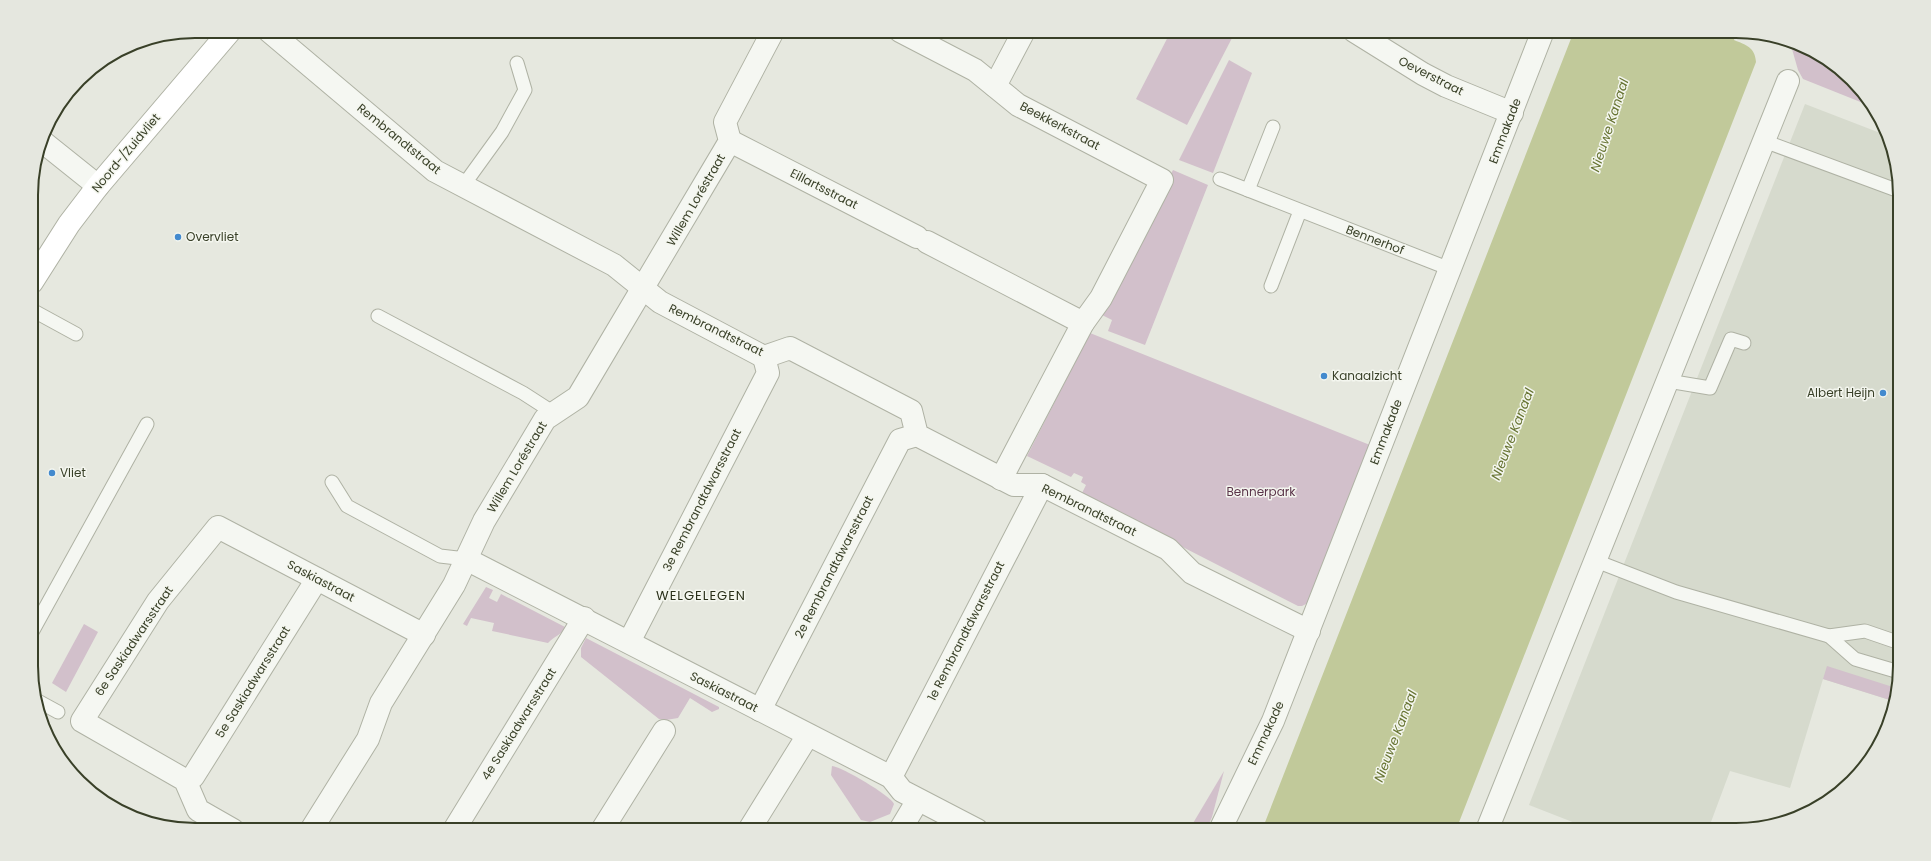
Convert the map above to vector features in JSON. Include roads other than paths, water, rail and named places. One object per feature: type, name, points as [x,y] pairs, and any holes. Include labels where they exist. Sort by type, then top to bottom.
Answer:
[{"type":"main road","name":"Noord-/Zuidvliet","points":[[38,273],[69,224],[98,186],[224,38]]},
{"type":"street","name":"Rembrandtstraat","points":[[277,38],[435,171],[614,265],[660,302],[764,357],[790,348],[911,411],[917,435],[1014,485],[1042,485],[1168,549],[1192,573],[1309,631]]},
{"type":"street","name":"Willem Loréstraat","points":[[316,823],[368,739],[381,703],[454,585],[484,520],[545,419],[578,397],[730,141],[725,122],[768,38]]},
{"type":"street","name":"Beekkerkstraat","points":[[913,38],[975,70],[1018,105],[1162,180],[1101,298],[1083,323]]},
{"type":"street","points":[[995,86],[1020,38]]},
{"type":"street","name":"Oeverstraat","points":[[1365,38],[1423,74],[1446,86],[1512,113]]},
{"type":"street","name":"Emmakade","points":[[1223,823],[1274,720],[1540,38]]},
{"type":"street","points":[[1490,823],[1788,81]]},
{"type":"street","name":"Eillartsstraat","points":[[730,141],[1083,323]]},
{"type":"street","points":[[46,145],[98,186]]},
{"type":"street","points":[[1001,479],[1083,323]]},
{"type":"street","name":"3e Rembrandtdwarsstraat","points":[[629,642],[768,373],[764,357]]},
{"type":"street","name":"2e Rembrandtdwarsstraat","points":[[760,710],[900,440],[917,435]]},
{"type":"street","name":"1e Rembrandtdwarsstraat","points":[[891,777],[1042,485]]},
{"type":"street","name":"Saskiastraat","points":[[218,527],[424,635]]},
{"type":"street","name":"6e Saskiadwarsstraat","points":[[185,780],[82,721],[158,601],[218,527]]},
{"type":"street","name":"Saskiastraat","points":[[466,560],[584,618],[891,777],[902,791],[963,823]]},
{"type":"street","name":"5e Saskiadwarsstraat","points":[[185,780],[193,777],[317,579]]},
{"type":"street","name":"4e Saskiadwarsstraat","points":[[458,823],[584,618]]},
{"type":"street","points":[[606,823],[664,731]]},
{"type":"street","points":[[753,823],[808,735]]},
{"type":"street","points":[[185,780],[198,810],[221,823]]},
{"type":"street","points":[[904,823],[918,800]]},
{"type":"lane","points":[[462,186],[502,132],[525,90],[516,63]]},
{"type":"lane","points":[[1248,190],[1273,126]]},
{"type":"lane","points":[[1764,141],[1893,190]]},
{"type":"lane","name":"Bennerhof","points":[[1220,179],[1450,269]]},
{"type":"lane","points":[[1271,286],[1300,211]]},
{"type":"lane","points":[[38,313],[76,334]]},
{"type":"lane","points":[[378,316],[523,394],[554,413]]},
{"type":"lane","points":[[1668,381],[1710,388],[1731,339],[1744,343]]},
{"type":"lane","points":[[38,621],[146,424]]},
{"type":"lane","points":[[332,482],[347,506],[440,556],[466,560]]},
{"type":"lane","points":[[1596,561],[1676,592],[1829,636],[1865,631],[1893,641]]},
{"type":"lane","points":[[1829,636],[1854,659],[1893,670]]},
{"type":"lane","points":[[42,703],[58,712]]},
{"type":"water","name":"Nieuwe Kanaal","points":[[1571,38],[1734,38],[1734,40],[1746,45],[1754,53],[1756,62],[1459,823],[1265,823]]},
{"type":"place","name":"Overvliet","points":[[178,237]]},
{"type":"place","name":"Kanaalzicht","points":[[1324,376]]},
{"type":"place","name":"Albert Heijn","points":[[1883,393]]},
{"type":"place","name":"Vliet","points":[[52,473]]},
{"type":"district","name":"WELGELEGEN","points":[[701,595]]},
{"type":"park label","name":"Bennerpark","points":[[1261,492]]}]
